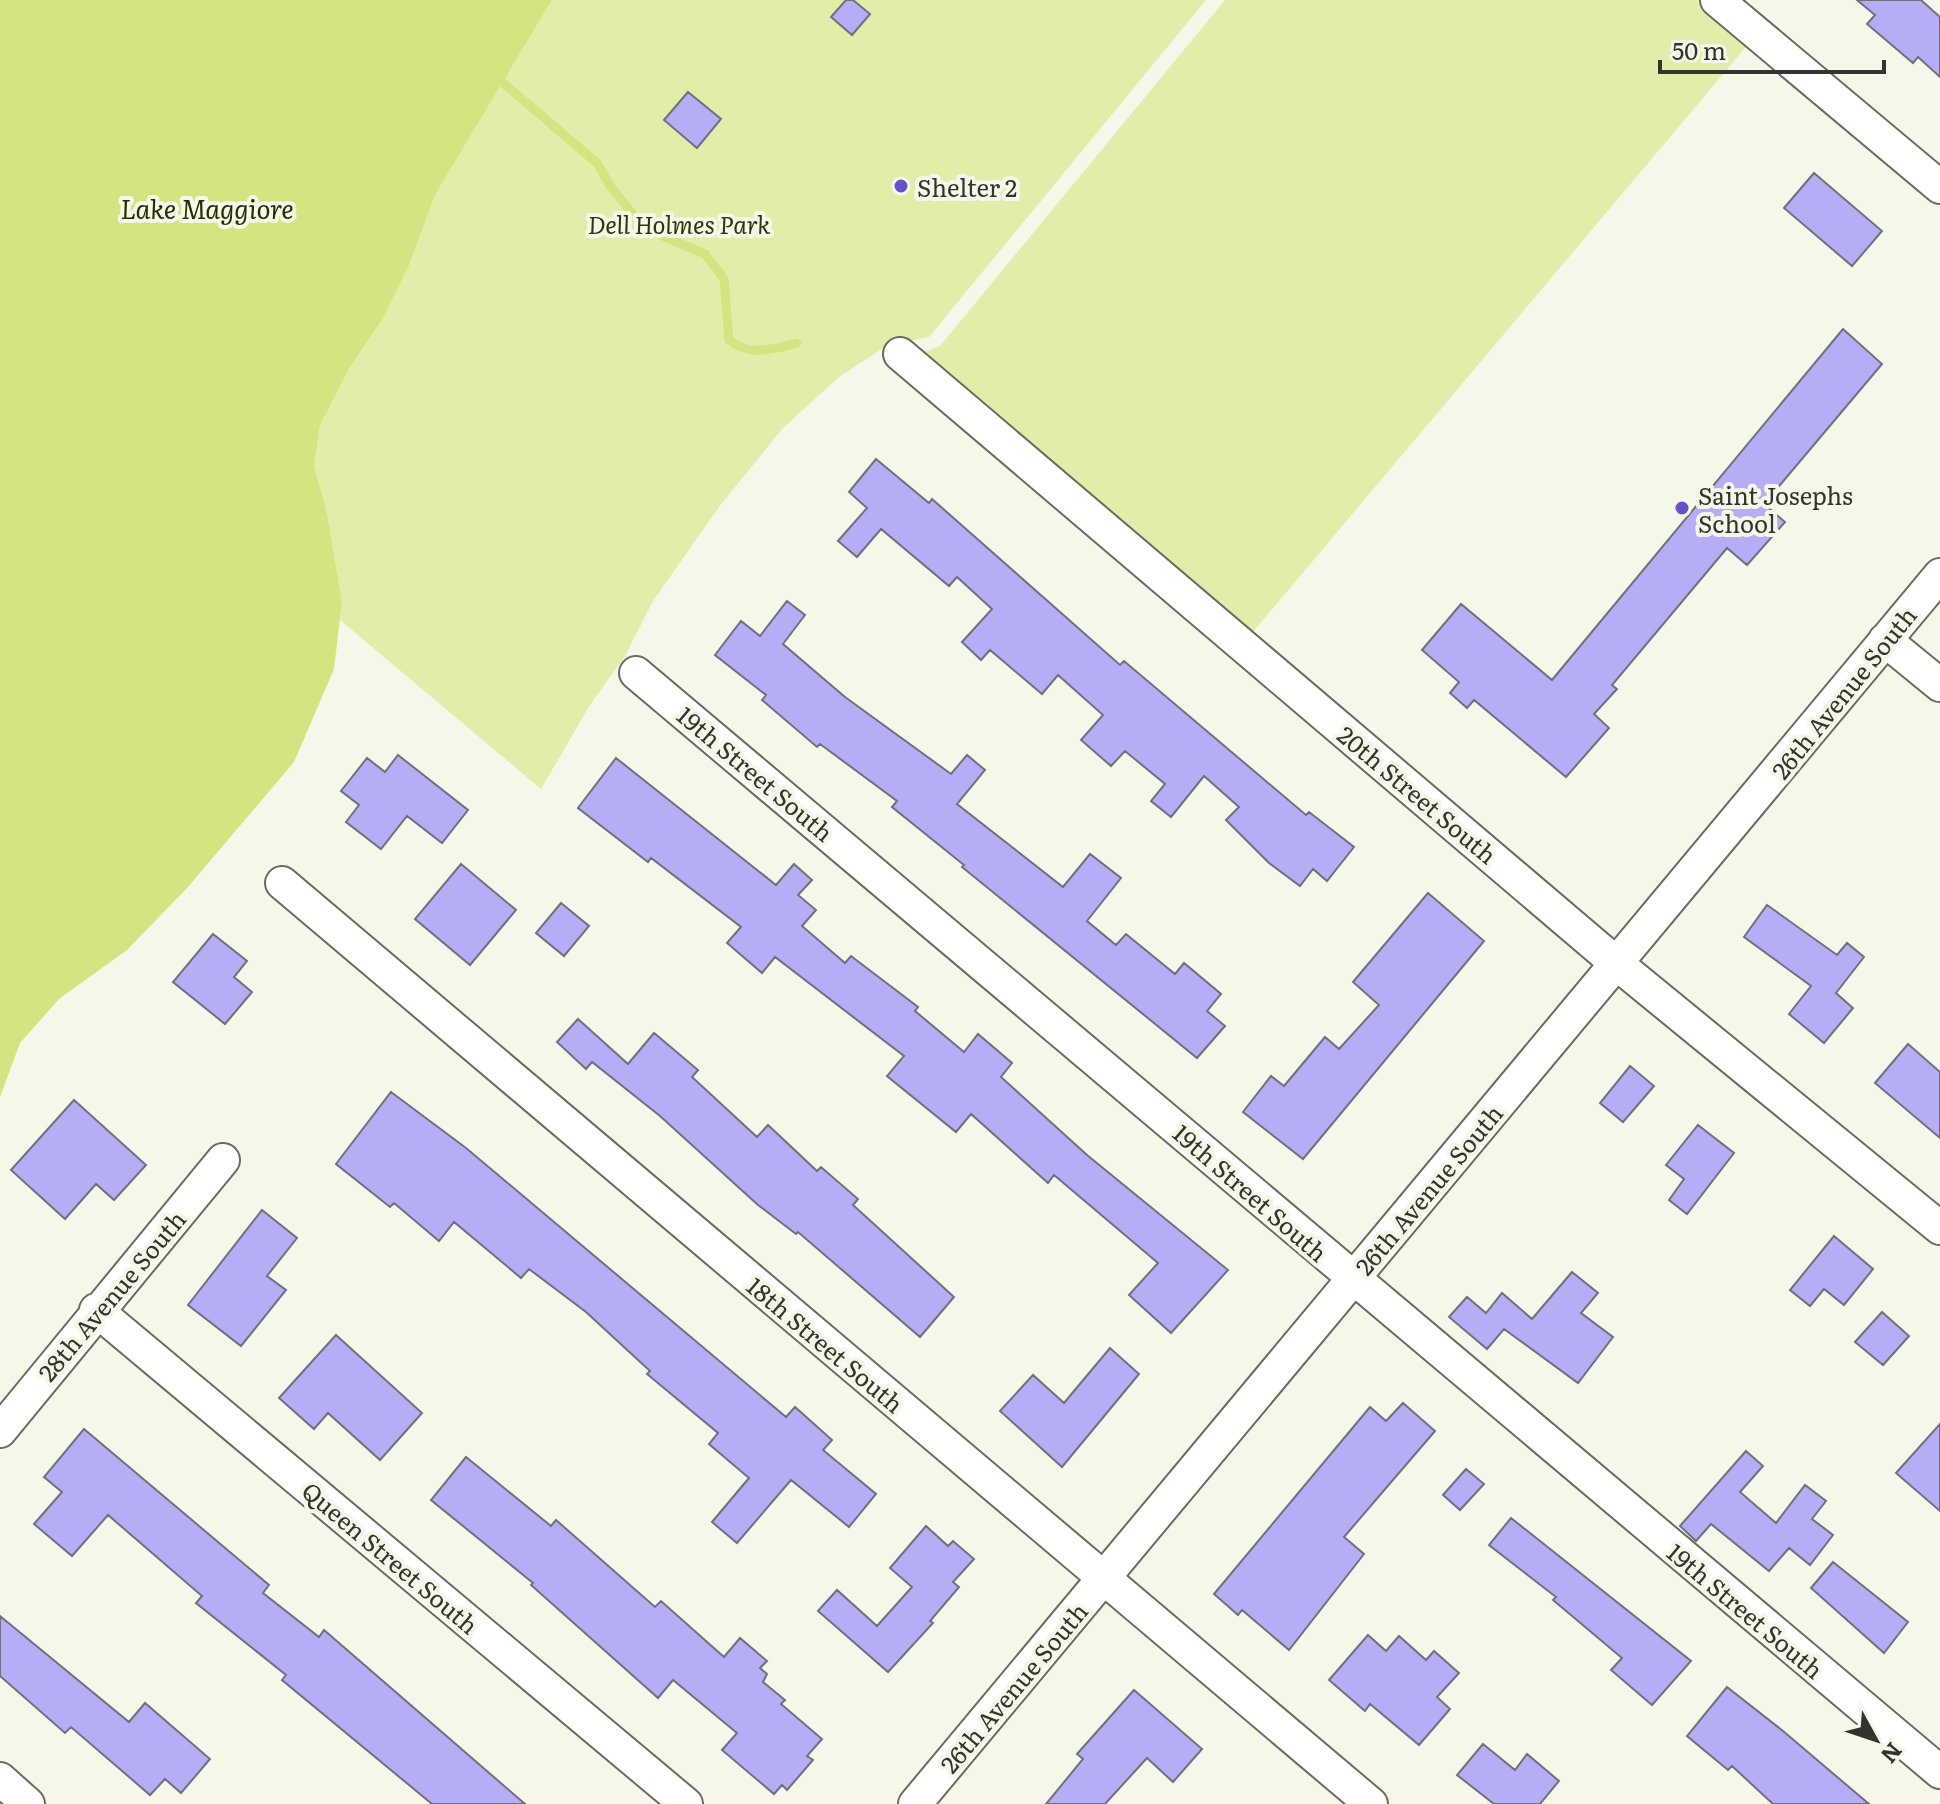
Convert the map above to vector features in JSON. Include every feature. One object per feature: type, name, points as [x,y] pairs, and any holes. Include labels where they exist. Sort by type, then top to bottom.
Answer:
[{"type":"street","points":[[1717,0],[1940,187]]},
{"type":"street","name":"20th Street South","points":[[900,354],[1616,963],[1940,1228]]},
{"type":"street","name":"26th Avenue South","points":[[915,1804],[1940,575]]},
{"type":"street","points":[[1885,640],[1940,685]]},
{"type":"street","name":"19th Street South","points":[[636,673],[926,914],[1352,1279],[1940,1772]]},
{"type":"street","name":"18th Street South","points":[[282,883],[1371,1804]]},
{"type":"street","name":"28th Avenue South","points":[[0,1431],[96,1310],[223,1160]]},
{"type":"street","name":"Queen Street South","points":[[96,1310],[686,1804]]},
{"type":"street","points":[[0,1779],[28,1804]]},
{"type":"green space","name":"Dell Holmes Park","points":[[552,0],[1206,0],[929,337],[888,345],[839,377],[782,429],[719,507],[653,601],[625,656],[590,705],[541,789],[340,620],[342,601],[326,508],[314,466],[320,425],[350,367],[382,320],[409,264],[435,195]]},
{"type":"green space","points":[[1225,0],[1702,0],[1751,41],[1252,633],[922,353],[940,346]]},
{"type":"water","name":"Lake Maggiore","points":[[0,0],[552,0],[435,195],[409,265],[382,320],[350,367],[320,425],[314,466],[326,508],[342,601],[334,669],[294,762],[188,887],[127,950],[59,999],[20,1043],[0,1097]]},
{"type":"building","points":[[846,0],[853,0],[870,14],[852,35],[831,17]]},
{"type":"building","points":[[1857,0],[1921,0],[1940,17],[1940,77],[1918,57],[1913,63],[1867,24],[1875,15]]},
{"type":"building","points":[[688,92],[721,119],[697,148],[664,120]]},
{"type":"building","points":[[1814,173],[1882,231],[1852,266],[1784,208]]},
{"type":"building","points":[[1843,329],[1882,364],[1764,504],[1785,522],[1747,565],[1727,548],[1612,685],[1617,689],[1594,714],[1609,728],[1566,777],[1474,700],[1467,708],[1450,693],[1459,682],[1422,650],[1461,604],[1552,680]]},
{"type":"building","points":[[876,459],[929,503],[932,499],[1120,665],[1124,661],[1306,815],[1309,812],[1354,847],[1327,881],[1313,869],[1300,886],[1269,863],[1226,820],[1239,807],[1204,776],[1171,817],[1151,801],[1165,784],[1125,751],[1111,766],[1081,740],[1103,715],[1058,675],[1042,694],[990,650],[981,660],[962,642],[992,609],[957,577],[949,586],[881,529],[857,557],[838,541],[867,508],[849,492]]},
{"type":"building","points":[[787,601],[805,615],[783,644],[845,697],[951,774],[967,755],[985,770],[957,804],[1063,887],[1090,854],[1121,878],[1087,921],[1116,945],[1126,934],[1175,974],[1184,963],[1221,994],[1207,1011],[1225,1026],[1197,1058],[962,867],[964,865],[892,807],[897,801],[820,744],[817,747],[762,700],[766,695],[715,655],[741,621],[760,636]]},
{"type":"building","points":[[398,755],[468,810],[442,843],[407,816],[381,849],[346,822],[359,805],[341,791],[367,758],[385,772]]},
{"type":"building","points":[[616,758],[776,885],[794,864],[812,880],[798,895],[816,910],[802,926],[845,963],[851,956],[918,1007],[915,1011],[964,1052],[978,1034],[1012,1063],[1001,1077],[1087,1155],[1228,1270],[1171,1333],[1129,1295],[1158,1263],[1054,1175],[1048,1183],[971,1114],[956,1132],[887,1076],[904,1056],[775,957],[762,973],[727,943],[741,927],[651,858],[648,862],[578,808]]},
{"type":"building","points":[[461,864],[516,910],[470,965],[415,919]]},
{"type":"building","points":[[1428,893],[1484,941],[1303,1159],[1243,1112],[1271,1076],[1284,1086],[1325,1037],[1339,1049],[1379,1005],[1353,982]]},
{"type":"building","points":[[561,903],[589,926],[564,956],[536,933]]},
{"type":"building","points":[[1767,905],[1837,955],[1847,943],[1864,957],[1836,993],[1853,1008],[1824,1043],[1789,1014],[1811,986],[1744,937]]},
{"type":"building","points":[[213,934],[247,961],[234,977],[252,992],[225,1024],[173,982]]},
{"type":"building","points":[[578,1019],[628,1064],[654,1033],[698,1070],[692,1077],[757,1137],[768,1125],[817,1171],[821,1167],[858,1199],[853,1205],[954,1297],[920,1337],[798,1232],[796,1234],[758,1205],[660,1116],[592,1062],[586,1069],[557,1042]]},
{"type":"building","points":[[1908,1044],[1940,1072],[1940,1138],[1875,1083]]},
{"type":"building","points":[[1630,1066],[1654,1086],[1623,1122],[1600,1103]]},
{"type":"building","points":[[391,1092],[466,1148],[786,1417],[795,1407],[832,1440],[823,1450],[876,1494],[849,1527],[791,1480],[737,1543],[712,1522],[749,1478],[709,1444],[718,1433],[647,1374],[650,1371],[586,1312],[529,1269],[521,1278],[454,1222],[439,1241],[394,1203],[390,1207],[336,1164]]},
{"type":"building","points":[[74,1100],[146,1165],[114,1200],[96,1184],[65,1219],[11,1170]]},
{"type":"building","points":[[1698,1125],[1734,1153],[1687,1214],[1669,1200],[1684,1179],[1666,1165]]},
{"type":"building","points":[[262,1210],[297,1238],[267,1276],[286,1290],[241,1346],[188,1305]]},
{"type":"building","points":[[1834,1236],[1873,1269],[1844,1305],[1824,1289],[1810,1306],[1790,1290]]},
{"type":"building","points":[[1572,1272],[1598,1293],[1581,1313],[1613,1337],[1578,1383],[1504,1329],[1487,1349],[1449,1317],[1467,1297],[1486,1313],[1502,1293],[1532,1319]]},
{"type":"building","points":[[1882,1312],[1909,1336],[1883,1365],[1855,1342]]},
{"type":"building","points":[[336,1335],[422,1413],[380,1460],[328,1413],[314,1429],[279,1398]]},
{"type":"building","points":[[1110,1348],[1139,1374],[1062,1467],[1000,1411],[1033,1375],[1064,1403]]},
{"type":"building","points":[[1403,1403],[1435,1431],[1344,1537],[1364,1554],[1289,1650],[1242,1610],[1238,1615],[1214,1594],[1370,1407],[1386,1421]]},
{"type":"building","points":[[1940,1424],[1940,1511],[1896,1473]]},
{"type":"building","points":[[84,1429],[269,1585],[263,1593],[319,1637],[324,1630],[525,1804],[432,1804],[282,1680],[286,1675],[196,1603],[202,1596],[108,1515],[72,1556],[34,1524],[62,1492],[44,1477]]},
{"type":"building","points":[[1746,1451],[1763,1466],[1740,1492],[1776,1523],[1805,1485],[1826,1501],[1812,1519],[1833,1535],[1810,1565],[1789,1548],[1769,1571],[1711,1524],[1696,1541],[1680,1526]]},
{"type":"building","points":[[466,1457],[551,1526],[556,1520],[655,1607],[661,1601],[724,1657],[740,1638],[767,1661],[760,1668],[767,1674],[763,1682],[785,1700],[781,1704],[822,1739],[807,1756],[813,1760],[787,1790],[782,1785],[774,1794],[722,1750],[737,1733],[673,1680],[658,1698],[531,1585],[533,1583],[431,1500]]},
{"type":"building","points":[[1466,1469],[1484,1484],[1460,1510],[1443,1495]]},
{"type":"building","points":[[1511,1518],[1691,1661],[1652,1705],[1611,1670],[1622,1658],[1553,1600],[1556,1597],[1489,1545]]},
{"type":"building","points":[[926,1526],[948,1546],[953,1541],[974,1559],[953,1582],[959,1587],[930,1621],[933,1623],[888,1672],[818,1611],[837,1590],[877,1626],[912,1587],[890,1568]]},
{"type":"building","points":[[1833,1562],[1908,1622],[1884,1653],[1811,1588]]},
{"type":"building","points":[[0,1616],[129,1722],[145,1703],[210,1759],[181,1793],[165,1779],[150,1795],[71,1727],[65,1733],[0,1676]]},
{"type":"building","points":[[1368,1635],[1386,1651],[1399,1636],[1426,1660],[1434,1651],[1459,1673],[1437,1697],[1450,1709],[1419,1745],[1370,1704],[1365,1711],[1329,1680]]},
{"type":"building","points":[[1727,1687],[1869,1804],[1773,1804],[1732,1766],[1728,1770],[1687,1736]]},
{"type":"building","points":[[1134,1690],[1202,1749],[1173,1782],[1147,1758],[1105,1804],[1046,1804],[1083,1759],[1077,1754]]},
{"type":"building","points":[[1483,1744],[1515,1770],[1527,1754],[1559,1781],[1540,1804],[1494,1804],[1457,1775]]},
{"type":"waterway","points":[[502,82],[597,163],[611,187],[644,228],[705,254],[724,279],[729,340],[753,350],[797,343]]},
{"type":"place","name":"Shelter 2","points":[[901,186]]},
{"type":"place","name":"Saint Josephs School","points":[[1682,508]]}]
